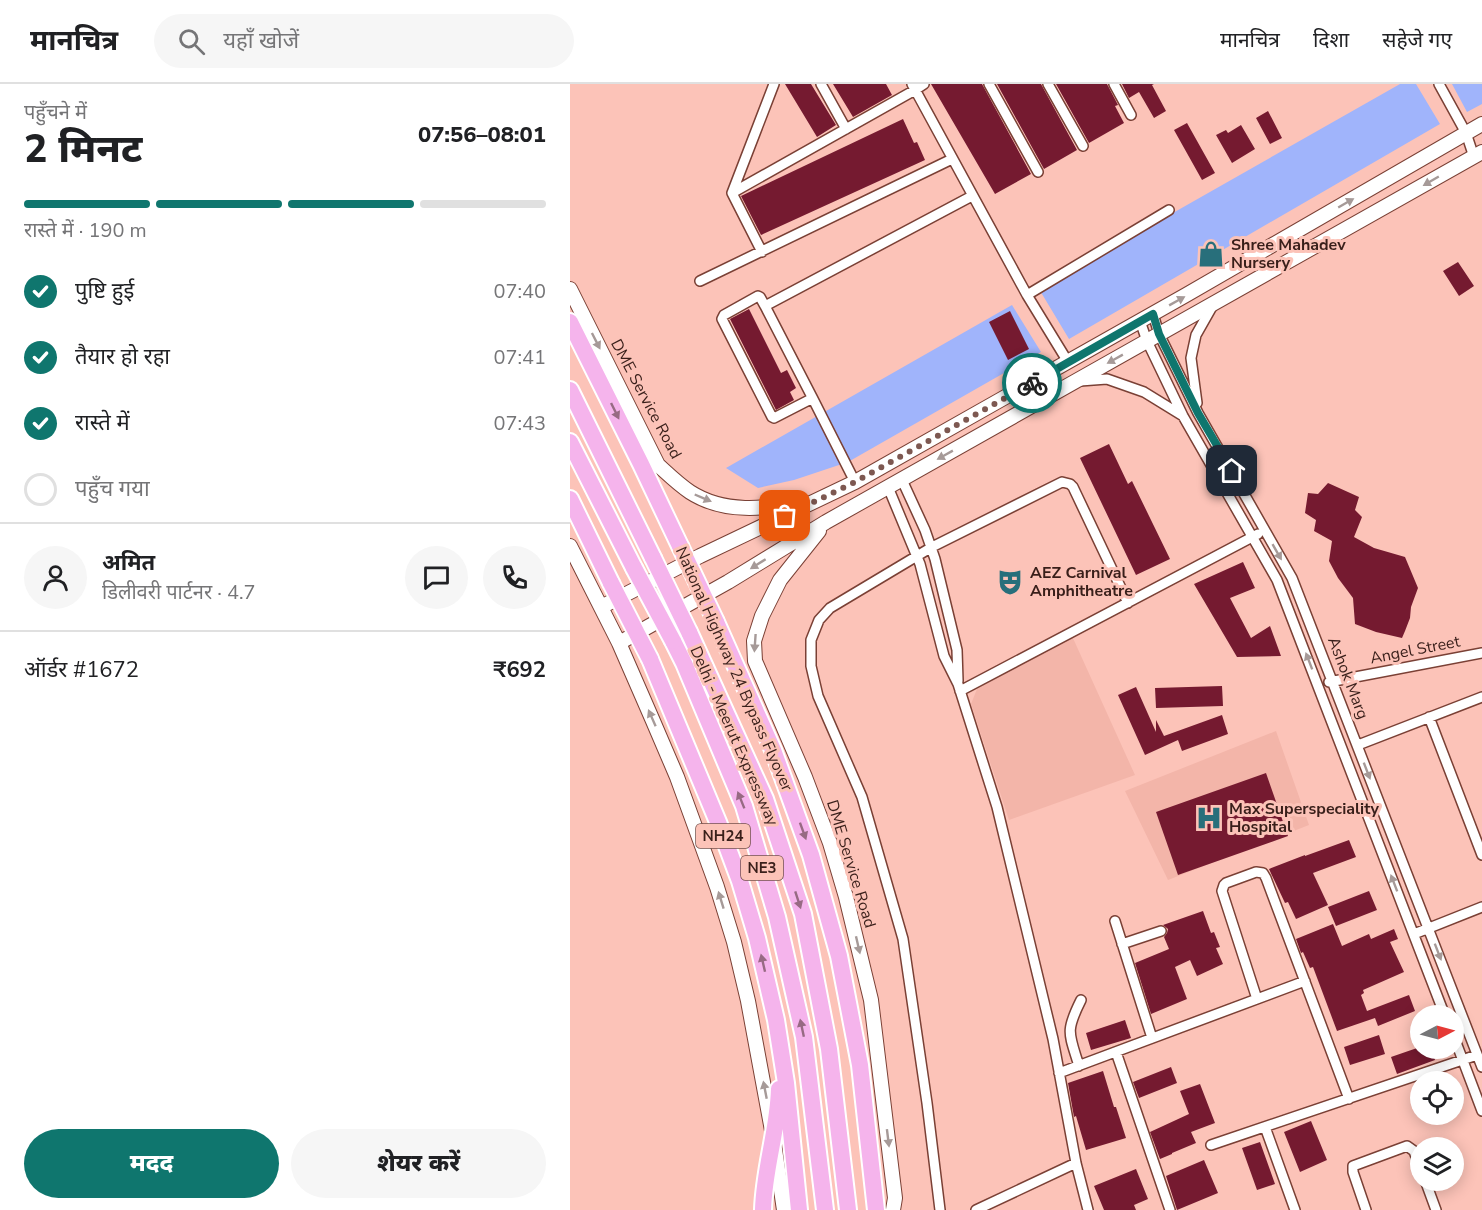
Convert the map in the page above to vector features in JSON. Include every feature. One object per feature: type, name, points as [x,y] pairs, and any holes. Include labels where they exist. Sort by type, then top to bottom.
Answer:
[{"type":"highway","name":"National Highway 24 Bypass Flyover","points":[[570,321],[716,622],[773,750],[812,855],[839,956],[860,1065],[876,1210]]},
{"type":"highway","name":"Delhi - Meerut Expressway","points":[[570,390],[689,632],[765,799],[803,914],[829,1049],[848,1210]]},
{"type":"highway","name":"Delhi - Meerut Expressway","points":[[570,442],[673,641],[744,806],[777,917],[804,1037],[825,1210]]},
{"type":"highway","name":"NH24","points":[[570,499],[650,658],[718,822],[740,880],[757,938],[776,1020],[780,1048]]},
{"type":"highway","points":[[763,1210],[779,1096],[780,1048]]},
{"type":"highway","points":[[780,1048],[786,1083],[799,1210]]},
{"type":"main road","points":[[601,607],[700,556],[855,482],[1153,314],[1482,124]]},
{"type":"main road","points":[[619,643],[728,582],[826,522],[1478,155]]},
{"type":"main road","name":"DME Service Road","points":[[570,289],[658,465],[678,483],[705,500],[737,508],[770,508],[822,498]]},
{"type":"main road","name":"DME Service Road","points":[[826,522],[780,580],[762,616],[754,640],[755,661],[805,777],[826,832],[846,897],[871,1000],[896,1198],[892,1210]]},
{"type":"main road","points":[[570,546],[619,643],[677,777],[717,887],[734,942],[748,1001],[774,1136],[784,1210]]},
{"type":"street","points":[[762,252],[732,193],[774,84]]},
{"type":"street","points":[[821,84],[846,129]]},
{"type":"street","points":[[732,193],[846,129],[914,87],[924,84]]},
{"type":"street","points":[[989,84],[1038,172]]},
{"type":"street","points":[[1048,84],[1083,146]]},
{"type":"street","points":[[1114,84],[1131,115]]},
{"type":"street","points":[[1439,84],[1478,155]]},
{"type":"street","points":[[914,87],[1027,295],[1068,362]]},
{"type":"street","points":[[700,281],[952,159]]},
{"type":"street","points":[[765,306],[972,195]]},
{"type":"street","points":[[1027,295],[1169,210]]},
{"type":"street","points":[[812,397],[777,417],[772,417],[722,319],[724,315],[760,297],[812,397],[855,482]]},
{"type":"street","points":[[1198,413],[1191,358],[1196,335],[1214,303]]},
{"type":"street","name":"Ashok Marg","points":[[1153,314],[1159,334],[1198,413],[1292,578],[1482,1067]]},
{"type":"street","name":"Ashok Marg","points":[[1140,321],[1147,341],[1183,416],[1277,579],[1441,1005]]},
{"type":"street","points":[[1075,382],[1107,379],[1144,392],[1183,416]]},
{"type":"street","points":[[902,480],[932,548],[957,650],[959,688]]},
{"type":"street","points":[[940,1210],[903,939],[862,797],[818,696],[811,666],[812,640],[819,620],[830,608],[917,556],[1062,482],[1073,487],[1128,603]]},
{"type":"street","points":[[888,487],[920,564],[944,656],[959,688],[997,807],[1053,1039],[1076,1163],[1088,1210]]},
{"type":"street","points":[[959,688],[1128,603],[1265,530]]},
{"type":"street","name":"Angel Street","points":[[1318,684],[1482,653]]},
{"type":"street","points":[[1358,745],[1482,697]]},
{"type":"street","points":[[1429,717],[1482,855]]},
{"type":"street","points":[[1257,999],[1222,895],[1222,889],[1226,883],[1256,872],[1263,873],[1265,876],[1349,1099]]},
{"type":"street","points":[[1414,934],[1482,907]]},
{"type":"street","points":[[1115,921],[1152,1038]]},
{"type":"street","points":[[1122,944],[1161,931]]},
{"type":"street","points":[[1059,1073],[1305,981]]},
{"type":"street","points":[[1079,1066],[1069,1029],[1081,1000]]},
{"type":"street","points":[[1116,1052],[1170,1210]]},
{"type":"street","points":[[1211,1146],[1478,1055]]},
{"type":"street","points":[[1462,1060],[1482,1111]]},
{"type":"street","points":[[1265,1127],[1294,1210]]},
{"type":"street","points":[[1366,1210],[1353,1166],[1407,1146],[1410,1148]]},
{"type":"street","points":[[976,1210],[1076,1163]]},
{"type":"street","points":[[1429,1191],[1436,1210]]},
{"type":"shaded area","points":[[1400,84],[1416,84],[1440,124],[1069,339],[1039,289]]},
{"type":"shaded area","points":[[1452,84],[1482,84],[1482,104],[1467,112]]},
{"type":"shaded area","points":[[1012,305],[1041,352],[848,462],[794,480],[758,488],[726,468]]},
{"type":"shaded area","points":[[1072,636],[1135,775],[1009,820],[971,704],[977,689]]},
{"type":"shaded area","points":[[1276,731],[1309,825],[1168,880],[1125,791]]},
{"type":"building","points":[[785,84],[811,84],[836,125],[817,137]]},
{"type":"building","points":[[833,84],[886,84],[892,95],[853,117]]},
{"type":"building","points":[[931,84],[982,84],[1031,174],[995,194]]},
{"type":"building","points":[[997,84],[1041,84],[1077,150],[1044,169]]},
{"type":"building","points":[[1056,84],[1107,84],[1124,123],[1089,143]]},
{"type":"building","points":[[1122,84],[1154,84],[1152,85],[1166,111],[1154,118],[1139,92],[1129,98]]},
{"type":"building","points":[[1268,111],[1282,138],[1270,144],[1256,118]]},
{"type":"building","points":[[903,119],[925,160],[761,235],[741,196]]},
{"type":"building","points":[[1187,123],[1215,173],[1202,180],[1174,130]]},
{"type":"building","points":[[1241,125],[1255,149],[1232,163],[1216,135],[1226,130],[1228,133]]},
{"type":"building","points":[[1458,262],[1474,286],[1459,296],[1443,271]]},
{"type":"building","points":[[749,309],[781,373],[787,370],[796,388],[790,392],[794,400],[776,410],[730,319]]},
{"type":"building","points":[[1010,311],[1029,349],[1008,360],[989,322]]},
{"type":"building","points":[[1109,444],[1128,484],[1132,481],[1170,559],[1136,575],[1080,458]]},
{"type":"building","points":[[1328,483],[1359,497],[1355,510],[1362,517],[1354,537],[1374,548],[1405,557],[1418,588],[1402,638],[1355,624],[1353,598],[1329,561],[1332,541],[1314,531],[1316,520],[1305,513],[1308,493],[1318,494]]},
{"type":"building","points":[[1243,562],[1255,588],[1230,598],[1251,638],[1270,626],[1281,656],[1237,657],[1194,584]]},
{"type":"building","points":[[1222,686],[1223,706],[1156,708],[1155,688]]},
{"type":"building","points":[[1136,687],[1156,732],[1156,720],[1164,736],[1222,715],[1228,734],[1182,751],[1178,740],[1145,755],[1118,695]]},
{"type":"building","points":[[1266,773],[1288,836],[1178,875],[1156,812]]},
{"type":"building","points":[[1349,840],[1356,857],[1313,873],[1328,905],[1296,919],[1288,902],[1285,903],[1269,869]]},
{"type":"building","points":[[1369,891],[1377,910],[1336,926],[1328,907]]},
{"type":"building","points":[[1203,911],[1211,933],[1214,932],[1220,947],[1216,948],[1223,964],[1197,976],[1190,960],[1175,967],[1187,999],[1151,1014],[1135,963],[1169,949],[1164,937],[1168,929],[1163,925]]},
{"type":"building","points":[[1333,924],[1342,946],[1369,934],[1371,939],[1394,929],[1398,939],[1390,942],[1404,972],[1363,990],[1364,993],[1361,995],[1367,1011],[1409,995],[1413,1005],[1410,1005],[1410,1013],[1378,1026],[1375,1018],[1337,1031],[1313,967],[1310,968],[1296,939]]},
{"type":"building","points":[[1125,1020],[1131,1038],[1091,1050],[1086,1033]]},
{"type":"building","points":[[1379,1035],[1385,1054],[1350,1065],[1344,1047]]},
{"type":"building","points":[[1410,1050],[1410,1059],[1435,1060],[1397,1074],[1391,1057]]},
{"type":"building","points":[[1171,1067],[1177,1083],[1139,1098],[1133,1082]]},
{"type":"building","points":[[1103,1071],[1126,1138],[1086,1150],[1076,1116],[1074,1117],[1068,1083]]},
{"type":"building","points":[[1200,1084],[1215,1123],[1191,1132],[1196,1143],[1160,1159],[1150,1132],[1189,1114],[1180,1091]]},
{"type":"building","points":[[1311,1121],[1327,1160],[1300,1172],[1284,1132]]},
{"type":"building","points":[[1260,1142],[1275,1184],[1257,1190],[1242,1148]]},
{"type":"building","points":[[1204,1160],[1218,1193],[1177,1210],[1166,1176]]},
{"type":"building","points":[[1136,1169],[1148,1199],[1134,1205],[1136,1210],[1104,1210],[1094,1186]]},
{"type":"way so far","points":[[785,516],[855,482],[1032,383]]},
{"type":"place","name":"Shree Mahadev Nursery","points":[[1211,254]]},
{"type":"place","name":"AEZ Carnival Amphitheatre","points":[[1010,582]]},
{"type":"place","name":"Max Superspeciality Hospital","points":[[1209,818]]},
{"type":"route","points":[[1032,383],[1153,314],[1159,334],[1198,413],[1232,471]]}]
